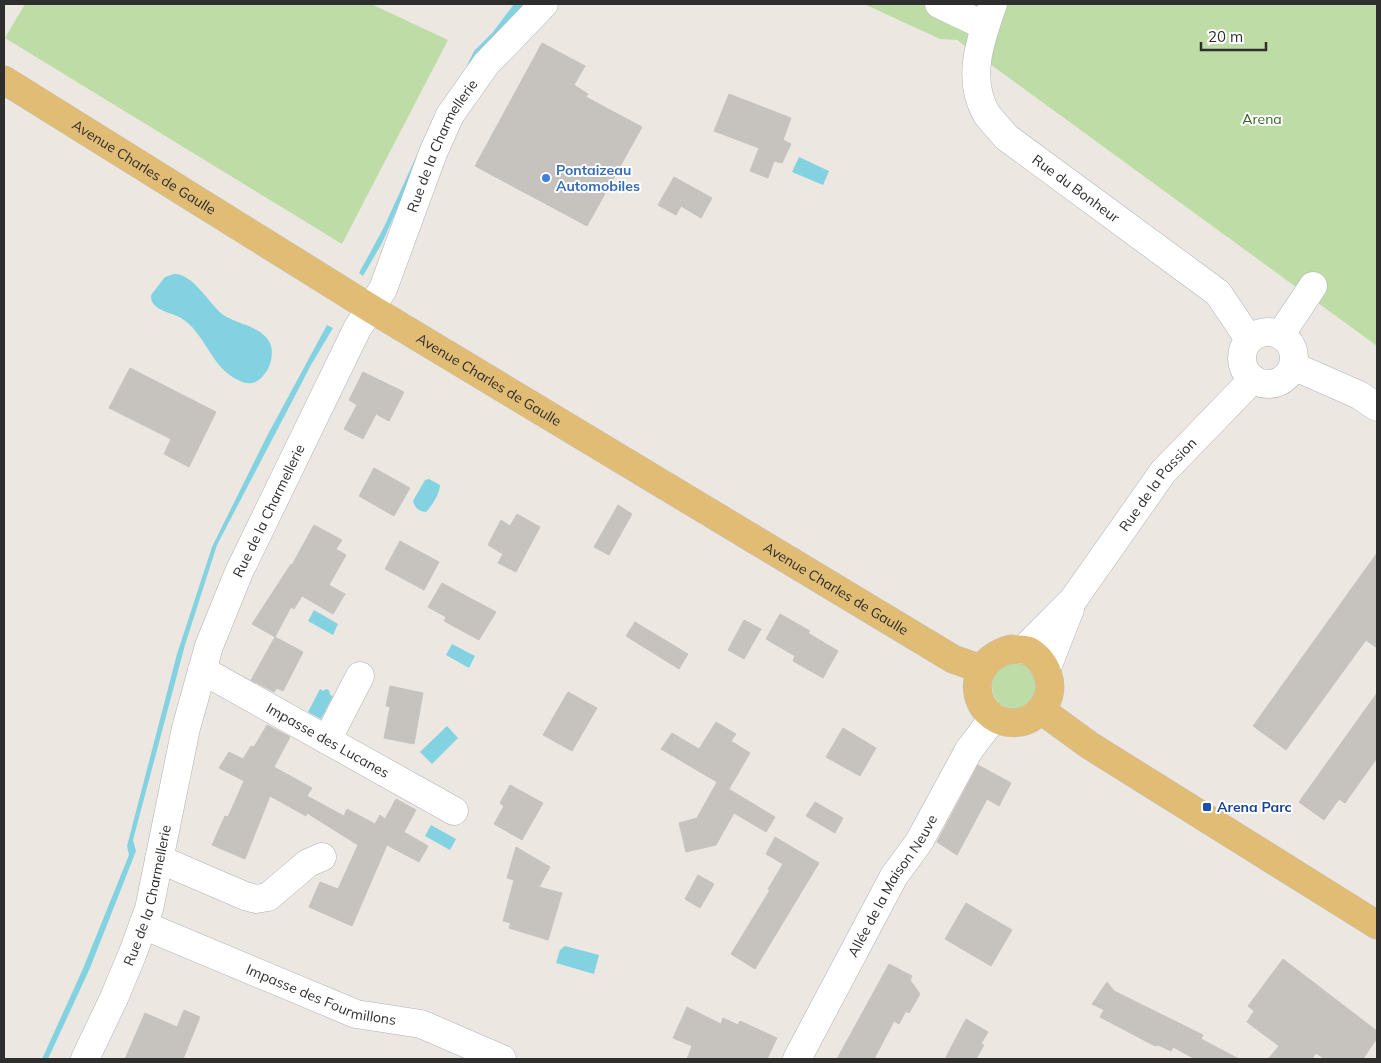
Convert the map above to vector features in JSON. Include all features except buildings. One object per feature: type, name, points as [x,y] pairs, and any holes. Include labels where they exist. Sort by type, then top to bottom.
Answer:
[{"type":"main road","name":"Avenue Charles de Gaulle","points":[[4,80],[370,308],[953,659],[981,669]]},
{"type":"main road","points":[[1011,649],[1023,650],[1028,650],[1043,664],[1049,675],[1050,688],[1048,700],[1033,717],[1013,723],[1003,721],[994,717],[980,701],[977,679],[988,659],[999,652],[1011,649]]},
{"type":"main road","points":[[1041,710],[1089,746],[1377,925]]},
{"type":"street","points":[[939,4],[989,15]]},
{"type":"street","name":"Rue de la Charmellerie","points":[[85,1059],[114,998],[149,909],[186,728],[209,646],[243,563],[357,329],[383,289],[433,154],[450,116],[486,64],[542,5]]},
{"type":"street","name":"Rue du Bonheur","points":[[989,15],[976,58],[977,88],[986,113],[1006,137],[1218,293],[1249,339]]},
{"type":"street","points":[[1280,334],[1314,286]]},
{"type":"street","points":[[1264,331],[1273,331],[1280,334],[1292,346],[1295,354],[1293,366],[1286,378],[1270,384],[1261,383],[1253,379],[1246,372],[1242,356],[1244,347],[1249,339],[1264,331]]},
{"type":"street","points":[[1293,366],[1359,395],[1377,407]]},
{"type":"street","name":"Rue de la Passion","points":[[1073,600],[1163,472],[1253,379]]},
{"type":"street","points":[[1023,650],[1073,600]]},
{"type":"street","points":[[1046,670],[1073,600]]},
{"type":"street","name":"Impasse des Lucanes","points":[[202,670],[454,811]]},
{"type":"street","points":[[327,740],[360,676]]},
{"type":"street","name":"Allée de la Maison Neuve","points":[[797,1059],[894,876],[919,842],[969,750],[994,717]]},
{"type":"street","points":[[159,859],[256,899],[268,897],[308,863],[322,857]]},
{"type":"street","name":"Impasse des Fourmillons","points":[[143,925],[356,1014],[421,1024],[502,1059]]},
{"type":"green space","points":[[25,4],[371,4],[448,40],[342,244],[5,38]]},
{"type":"green space","name":"Arena","points":[[864,4],[1377,4],[1377,346],[957,40],[940,39]]},
{"type":"green space","points":[[1015,663],[1028,667],[1034,673],[1038,686],[1034,699],[1028,705],[1015,709],[1002,705],[996,699],[992,686],[996,673],[1002,667]]},
{"type":"water","points":[[514,4],[523,4],[411,178],[382,243],[363,276],[359,273],[383,229],[438,109],[465,70],[474,51],[493,32]]},
{"type":"water","points":[[799,157],[829,171],[823,185],[792,172]]},
{"type":"water","points":[[174,274],[181,275],[194,283],[222,314],[261,332],[266,337],[272,350],[271,362],[260,379],[253,383],[246,383],[230,375],[219,364],[190,325],[181,318],[161,310],[154,304],[151,295],[165,277]]},
{"type":"water","points":[[327,325],[333,328],[311,365],[217,545],[185,645],[133,840],[136,851],[90,968],[48,1059],[42,1059],[82,971],[129,855],[127,846],[177,654],[212,547],[267,436]]},
{"type":"water","points":[[429,479],[440,485],[439,492],[426,512],[417,509],[413,501],[425,480]]},
{"type":"water","points":[[314,610],[338,624],[333,635],[308,621]]},
{"type":"water","points":[[452,644],[475,656],[469,668],[446,655]]},
{"type":"water","points":[[320,689],[323,691],[329,690],[330,695],[333,696],[321,719],[308,712]]},
{"type":"water","points":[[447,726],[458,738],[432,764],[420,752]]},
{"type":"water","points":[[431,825],[456,839],[450,850],[425,836]]},
{"type":"water","points":[[565,946],[599,955],[594,974],[556,963],[560,950]]},
{"type":"place","name":"Pontaizeau Automobiles","points":[[546,178]]},
{"type":"place","name":"Arena Parc","points":[[1207,807]]}]
